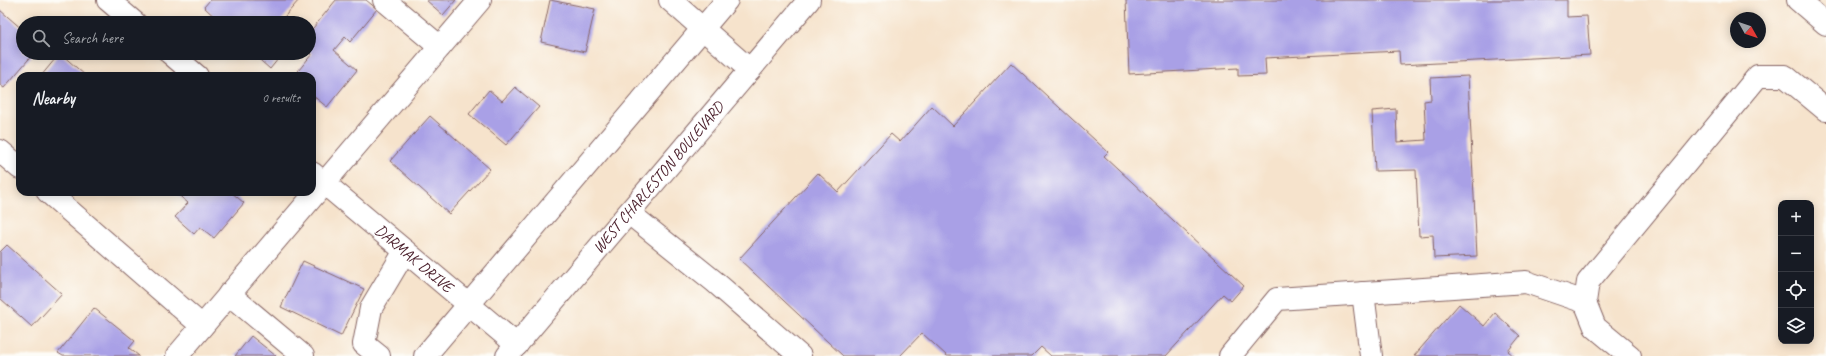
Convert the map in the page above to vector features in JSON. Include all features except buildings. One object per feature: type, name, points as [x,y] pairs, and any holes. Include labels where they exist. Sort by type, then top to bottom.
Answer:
[{"type":"main road","points":[[108,0],[127,16]]},
{"type":"main road","points":[[384,0],[440,47]]},
{"type":"main road","points":[[318,178],[440,47],[480,0]]},
{"type":"main road","points":[[670,0],[750,70]]},
{"type":"main road","points":[[425,356],[727,0]]},
{"type":"main road","name":"WEST CHARLESTON BOULEVARD","points":[[512,350],[809,0]]},
{"type":"main road","points":[[1798,0],[1826,24]]},
{"type":"main road","points":[[178,60],[192,72]]},
{"type":"main road","points":[[1630,356],[1596,327],[1585,302],[1588,282],[1758,76],[1785,76],[1826,110]]},
{"type":"main road","points":[[0,151],[16,165]]},
{"type":"main road","name":"DARMAK DRIVE","points":[[318,178],[470,304],[512,350]]},
{"type":"main road","points":[[53,196],[202,326]]},
{"type":"main road","points":[[177,356],[230,294],[304,196]]},
{"type":"main road","points":[[629,213],[715,282],[800,356]]},
{"type":"main road","points":[[366,352],[371,308],[405,251]]},
{"type":"main road","points":[[1230,356],[1277,299],[1526,282],[1585,302]]},
{"type":"main road","points":[[1363,293],[1371,356]]},
{"type":"main road","points":[[230,294],[303,356]]}]
